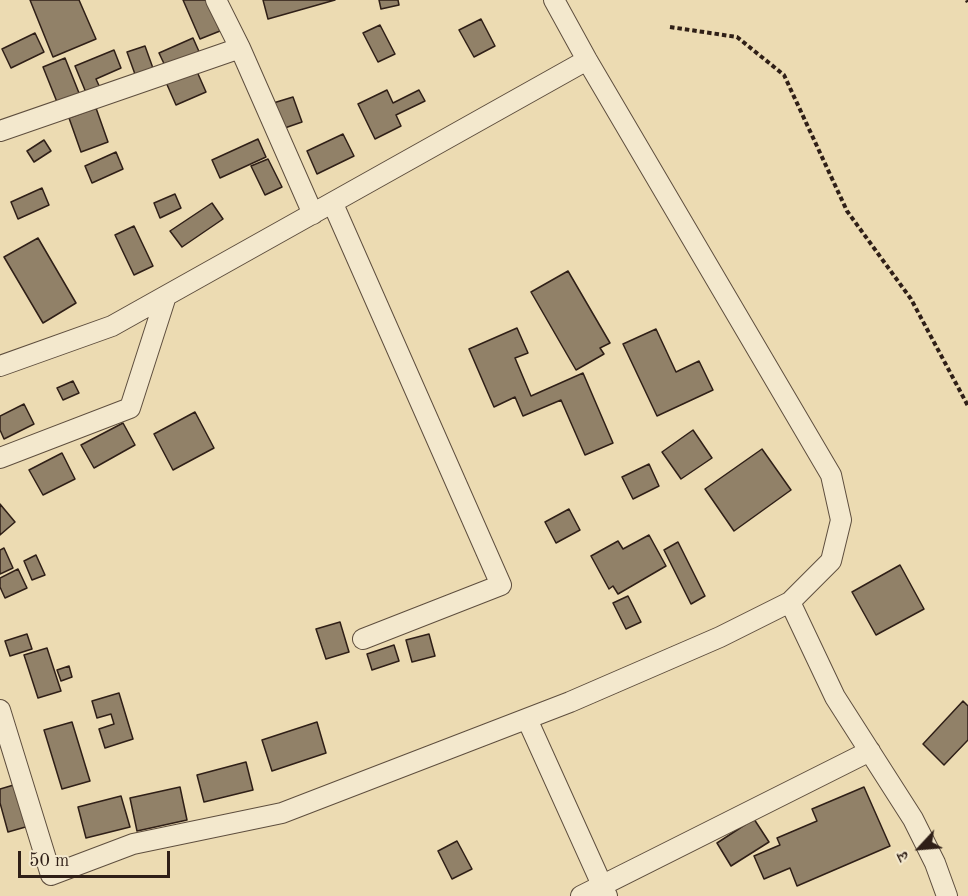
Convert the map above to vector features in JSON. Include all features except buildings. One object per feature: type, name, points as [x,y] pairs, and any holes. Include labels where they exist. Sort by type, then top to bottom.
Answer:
[{"type":"street","points":[[216,0],[314,213]]},
{"type":"street","points":[[0,710],[51,874],[133,844],[282,813],[570,702],[720,637],[790,602],[831,561],[841,520],[831,475],[554,0]]},
{"type":"street","points":[[0,131],[240,48]]},
{"type":"street","points":[[0,366],[112,326],[587,60]]},
{"type":"street","points":[[333,204],[501,585],[363,639]]},
{"type":"street","points":[[0,458],[130,408],[166,296]]},
{"type":"street","points":[[790,602],[835,697],[913,819],[935,863],[947,896]]},
{"type":"street","points":[[527,719],[605,891]]},
{"type":"street","points":[[581,896],[605,891],[870,751]]},
{"type":"path","points":[[670,27],[737,37],[784,75],[847,211],[911,298],[968,406]]}]
